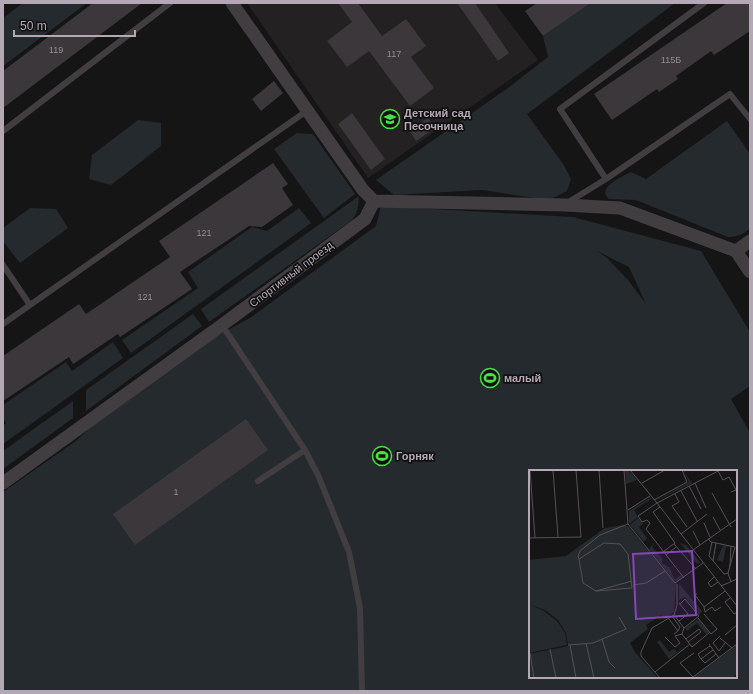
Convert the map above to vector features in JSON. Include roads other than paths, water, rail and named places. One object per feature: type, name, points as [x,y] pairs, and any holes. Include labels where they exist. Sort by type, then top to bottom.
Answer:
[{"type":"street","points":[[232,3],[363,190],[374,201],[564,205],[620,208],[736,251],[750,271]]},
{"type":"street","name":"Спортивный проезд","points":[[3,483],[222,325],[365,219],[374,201]]},
{"type":"street","points":[[736,251],[750,241]]},
{"type":"lane","points":[[3,131],[170,3]]},
{"type":"lane","points":[[606,180],[560,109],[704,3]]},
{"type":"lane","points":[[564,205],[606,180],[730,94],[750,119]]},
{"type":"lane","points":[[3,324],[308,110]]},
{"type":"lane","points":[[3,265],[30,305]]},
{"type":"lane","points":[[222,325],[305,450],[318,475],[349,552],[360,608],[362,691]]},
{"type":"lane","points":[[258,481],[305,450]]},
{"type":"place","name":"Детский сад Песочница","points":[[390,119]]},
{"type":"place","name":"малый","points":[[490,378]]},
{"type":"place","name":"Горняк","points":[[382,456]]}]
